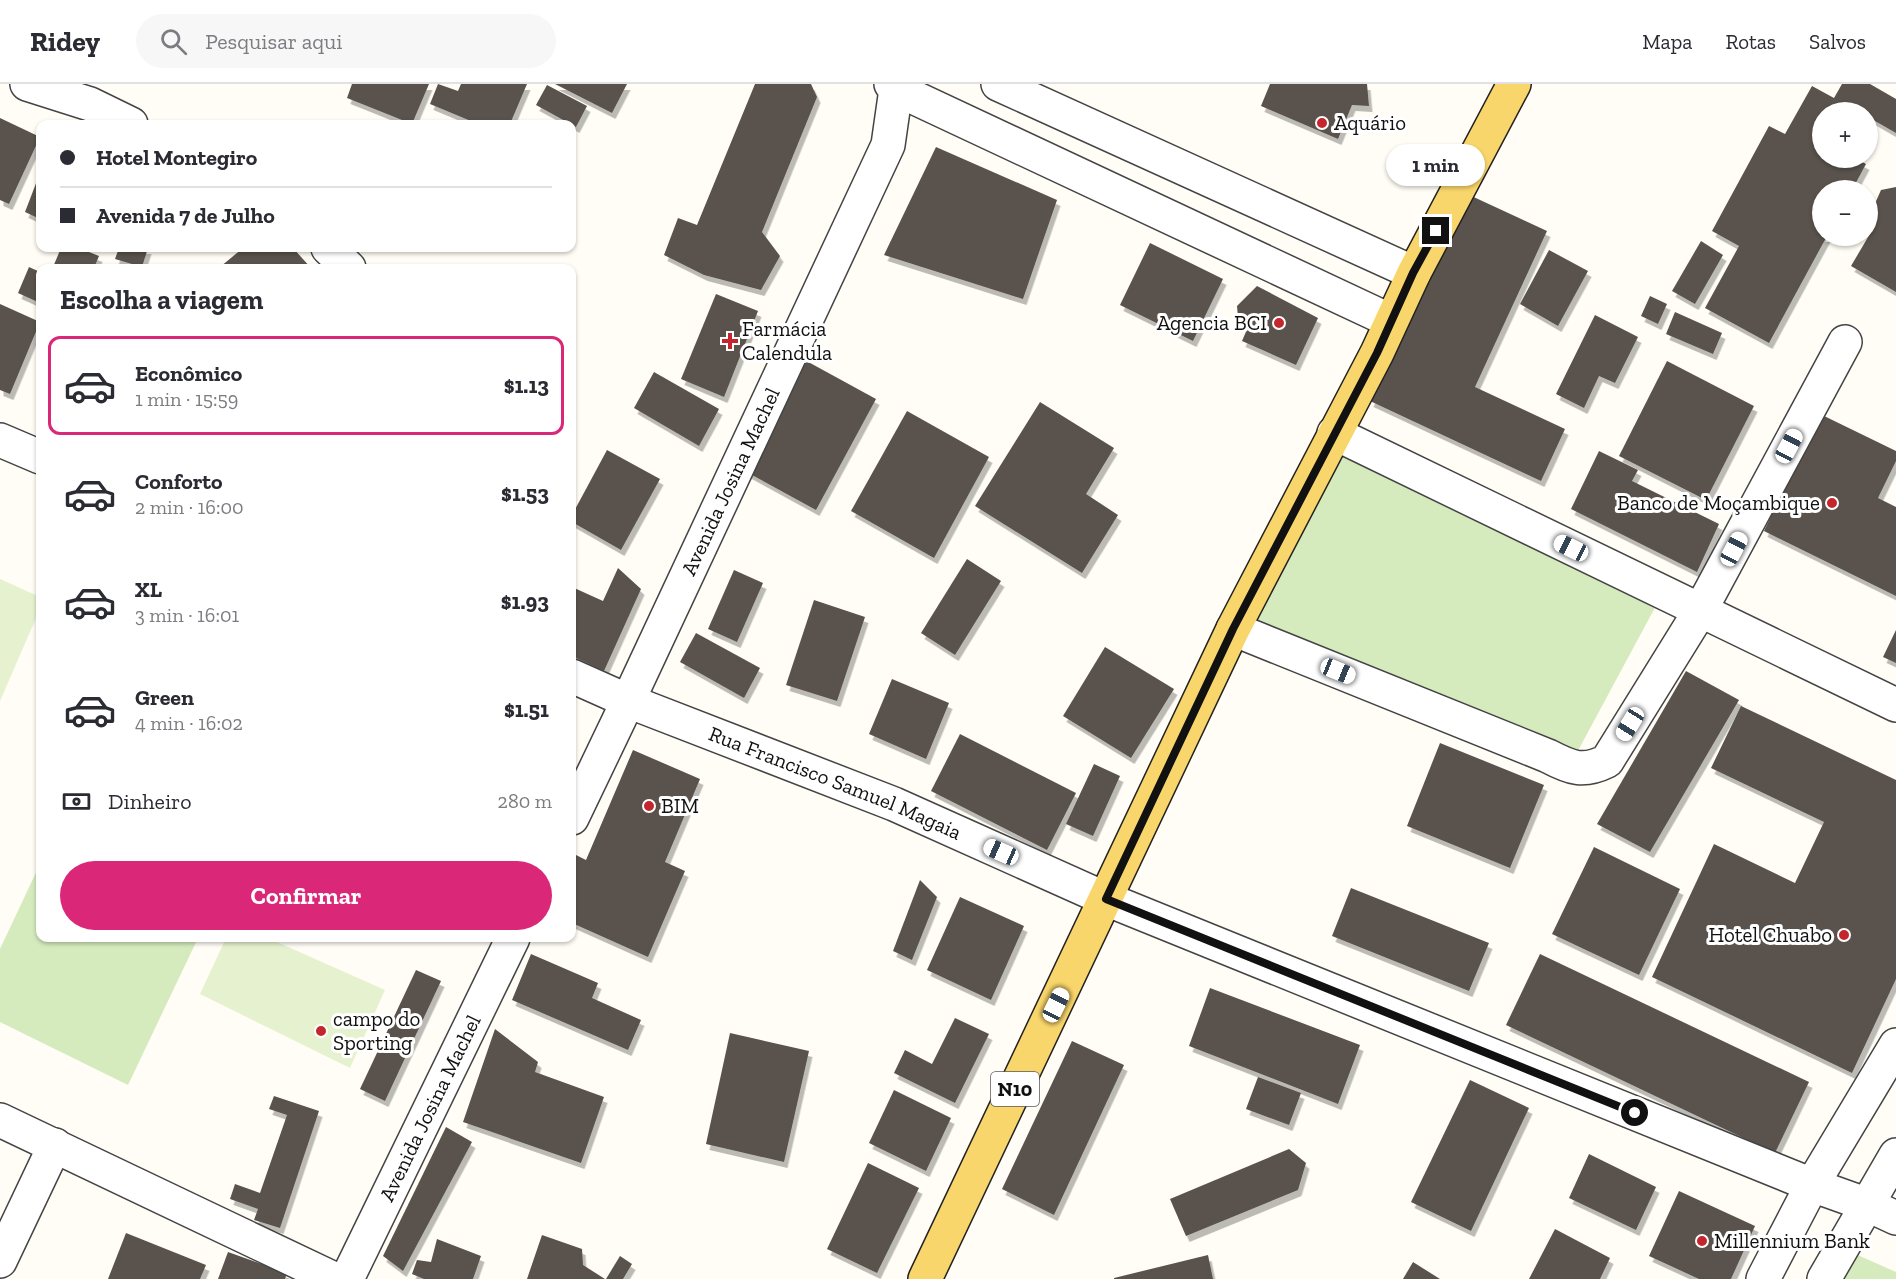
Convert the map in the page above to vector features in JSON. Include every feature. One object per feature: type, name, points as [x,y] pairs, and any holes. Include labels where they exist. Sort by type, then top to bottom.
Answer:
[{"type":"main road","name":"N10","points":[[925,1279],[1233,629],[1377,353],[1413,273],[1514,84]]},
{"type":"street","points":[[27,84],[90,104],[123,120]]},
{"type":"street","points":[[998,84],[1413,273]]},
{"type":"street","points":[[895,86],[939,95],[1391,321]]},
{"type":"street","name":"Avenida Josina Machel","points":[[576,810],[888,145],[895,86]]},
{"type":"street","name":"Avenida Josina Machel","points":[[888,145],[939,95]]},
{"type":"street","points":[[332,252],[346,264]]},
{"type":"street","points":[[1233,629],[1562,764],[1578,769],[1593,768],[1607,761],[1700,611],[1845,342]]},
{"type":"street","points":[[1334,433],[1896,705]]},
{"type":"street","points":[[0,440],[36,455]]},
{"type":"street","name":"Rua Francisco Samuel Magaia","points":[[576,678],[628,701],[894,804],[1106,899],[1812,1185],[1882,1211]]},
{"type":"street","name":"Avenida Josina Machel","points":[[347,1279],[511,942]]},
{"type":"street","points":[[1763,1279],[1812,1185],[1896,1045]]},
{"type":"street","points":[[0,1120],[334,1279]]},
{"type":"street","points":[[0,1261],[55,1145]]},
{"type":"street","points":[[1824,1279],[1882,1211],[1896,1155]]},
{"type":"green space","points":[[1314,443],[1658,602],[1566,773],[1239,623]]},
{"type":"green space","points":[[0,579],[36,595],[36,618],[0,701]]},
{"type":"green space","points":[[36,872],[36,942],[196,942],[128,1085],[0,1022],[0,949]]},
{"type":"green space","name":"campo do Sporting","points":[[224,942],[277,942],[385,990],[350,1068],[200,994]]},
{"type":"green space","points":[[1853,1253],[1896,1272],[1896,1279],[1840,1279]]},
{"type":"building","points":[[352,84],[429,84],[414,120],[402,120],[347,98]]},
{"type":"building","points":[[438,84],[458,91],[461,84],[527,84],[512,120],[468,120],[430,104]]},
{"type":"building","points":[[555,84],[627,84],[612,113]]},
{"type":"building","points":[[755,84],[811,84],[817,97],[762,232],[780,256],[761,290],[704,275],[664,255],[678,218],[697,225]]},
{"type":"building","name":"Aquário","points":[[1270,84],[1367,84],[1369,106],[1352,105],[1338,139],[1261,106]]},
{"type":"building","points":[[1842,84],[1870,84],[1896,99],[1896,133],[1878,123],[1878,102],[1812,102],[1812,168],[1864,168],[1857,180],[1812,180],[1812,246],[1822,246],[1769,343],[1705,308],[1739,246],[1712,231],[1769,126],[1785,134],[1812,86],[1834,98]]},
{"type":"building","points":[[547,85],[587,106],[576,127],[576,120],[563,120],[536,105]]},
{"type":"building","points":[[0,118],[36,135],[36,146],[9,204],[0,200]]},
{"type":"building","points":[[936,147],[1057,200],[1023,299],[884,255]]},
{"type":"building","points":[[36,183],[36,217],[25,212]]},
{"type":"building","points":[[1896,187],[1896,292],[1851,266],[1863,246],[1878,246],[1878,197],[1881,190]]},
{"type":"building","points":[[1465,193],[1547,231],[1475,387],[1565,429],[1541,481],[1370,401]]},
{"type":"building","points":[[1701,241],[1723,255],[1695,304],[1672,291]]},
{"type":"building","points":[[1150,243],[1223,279],[1193,341],[1120,305]]},
{"type":"building","points":[[1549,250],[1588,271],[1558,326],[1520,304]]},
{"type":"building","points":[[59,252],[89,252],[99,256],[96,264],[54,264]]},
{"type":"building","points":[[118,252],[147,252],[143,264],[132,264],[115,259]]},
{"type":"building","points":[[238,252],[297,252],[307,264],[224,264]]},
{"type":"building","points":[[29,267],[36,270],[36,301],[18,293]]},
{"type":"building","name":"Agencia BCI","points":[[1257,286],[1318,318],[1296,365],[1242,341],[1248,327],[1238,318],[1237,306]]},
{"type":"building","points":[[716,294],[758,311],[724,397],[681,379]]},
{"type":"building","points":[[1650,296],[1667,304],[1658,324],[1641,316]]},
{"type":"building","points":[[0,304],[36,320],[36,332],[10,394],[0,390]]},
{"type":"building","points":[[1675,312],[1722,333],[1713,354],[1666,334]]},
{"type":"building","points":[[1595,315],[1638,337],[1615,383],[1599,376],[1584,408],[1556,394]]},
{"type":"building","points":[[801,358],[876,399],[816,510],[741,469]]},
{"type":"building","points":[[1667,361],[1754,406],[1706,500],[1619,456]]},
{"type":"building","points":[[654,372],[719,409],[699,446],[634,408]]},
{"type":"building","points":[[1040,402],[1114,448],[1086,494],[1118,515],[1082,573],[975,506]]},
{"type":"building","points":[[907,411],[989,457],[934,558],[851,511]]},
{"type":"building","name":"Banco de Moçambique","points":[[1820,414],[1896,451],[1896,461],[1878,498],[1896,507],[1896,596],[1764,531]]},
{"type":"building","points":[[607,450],[660,479],[621,550],[576,524],[576,508]]},
{"type":"building","points":[[1599,451],[1638,470],[1632,481],[1719,524],[1697,572],[1571,509]]},
{"type":"building","points":[[967,559],[1001,581],[955,655],[921,633]]},
{"type":"building","points":[[618,568],[641,589],[604,671],[576,658],[576,589],[603,601]]},
{"type":"building","points":[[734,570],[763,583],[737,642],[708,629]]},
{"type":"building","points":[[814,600],[865,617],[837,701],[786,685]]},
{"type":"building","points":[[1896,630],[1896,663],[1883,657]]},
{"type":"building","points":[[696,633],[760,668],[744,698],[680,662]]},
{"type":"building","points":[[1105,647],[1174,689],[1131,758],[1063,716]]},
{"type":"building","points":[[1686,671],[1739,700],[1650,852],[1597,824]]},
{"type":"building","points":[[892,679],[949,703],[926,759],[869,734]]},
{"type":"building","points":[[1741,706],[1896,780],[1896,979],[1852,1073],[1652,977],[1714,844],[1795,883],[1824,822],[1711,768]]},
{"type":"building","points":[[960,734],[1076,793],[1047,850],[931,791]]},
{"type":"building","points":[[1440,743],[1544,785],[1510,868],[1407,826]]},
{"type":"building","points":[[633,750],[700,779],[665,862],[685,871],[648,957],[576,925],[576,855],[586,860]]},
{"type":"building","points":[[1094,764],[1120,776],[1093,836],[1066,824]]},
{"type":"building","points":[[1594,847],[1680,889],[1639,975],[1552,934]]},
{"type":"building","points":[[920,880],[937,897],[912,960],[893,951]]},
{"type":"building","points":[[1351,888],[1489,943],[1469,991],[1332,936]]},
{"type":"building","points":[[960,897],[1024,926],[991,1000],[927,970]]},
{"type":"building","points":[[531,954],[598,983],[592,998],[641,1020],[628,1050],[512,1000]]},
{"type":"building","points":[[1540,954],[1809,1082],[1775,1153],[1506,1025]]},
{"type":"building","points":[[416,970],[441,981],[385,1101],[360,1089]]},
{"type":"building","points":[[1210,988],[1360,1045],[1338,1104],[1189,1046]]},
{"type":"building","points":[[955,1018],[989,1034],[955,1103],[894,1073],[905,1050],[932,1064]]},
{"type":"building","points":[[495,1029],[538,1062],[535,1072],[604,1097],[581,1163],[463,1122]]},
{"type":"building","points":[[730,1033],[809,1051],[784,1162],[706,1144]]},
{"type":"building","points":[[1072,1041],[1124,1065],[1054,1215],[1002,1189]]},
{"type":"building","points":[[1258,1077],[1301,1093],[1289,1125],[1246,1109]]},
{"type":"building","points":[[1470,1080],[1529,1108],[1471,1231],[1411,1202]]},
{"type":"building","points":[[894,1090],[951,1118],[926,1171],[869,1143]]},
{"type":"building","points":[[274,1096],[319,1111],[280,1228],[254,1220],[258,1209],[230,1199],[235,1184],[260,1193],[287,1115],[269,1109]]},
{"type":"building","points":[[446,1127],[472,1142],[403,1271],[383,1256]]},
{"type":"building","points":[[1289,1149],[1306,1163],[1298,1190],[1186,1236],[1170,1199]]},
{"type":"building","points":[[1589,1154],[1656,1187],[1636,1230],[1569,1198]]},
{"type":"building","points":[[868,1163],[919,1188],[877,1273],[827,1249]]},
{"type":"building","name":"Millennium Bank","points":[[1679,1191],[1755,1226],[1731,1279],[1699,1279],[1649,1256]]},
{"type":"building","points":[[1555,1229],[1610,1258],[1600,1279],[1529,1279]]},
{"type":"building","points":[[126,1233],[206,1265],[200,1279],[108,1279]]},
{"type":"building","points":[[542,1235],[582,1249],[583,1265],[605,1279],[527,1279]]},
{"type":"building","points":[[437,1239],[481,1256],[473,1279],[424,1279],[412,1274],[417,1260],[431,1262]]},
{"type":"building","points":[[228,1252],[287,1273],[285,1279],[218,1279]]},
{"type":"building","points":[[1208,1255],[1213,1279],[1114,1279],[1114,1278]]},
{"type":"building","points":[[620,1256],[632,1264],[623,1279],[606,1279]]},
{"type":"building","points":[[1413,1262],[1440,1279],[1403,1279]]},
{"type":"place","name":"Aquário","points":[[1322,123]]},
{"type":"place","name":"Agencia BCI","points":[[1279,323]]},
{"type":"place","name":"Farmácia Calendula","points":[[730,341]]},
{"type":"place","name":"Banco de Moçambique","points":[[1832,503]]},
{"type":"place","name":"BIM","points":[[649,806]]},
{"type":"place","name":"Hotel Chuabo","points":[[1844,935]]},
{"type":"place","name":"campo do Sporting","points":[[321,1031]]},
{"type":"place","name":"Millennium Bank","points":[[1702,1241]]},
{"type":"route","points":[[1436,231],[1413,273],[1377,353],[1233,629],[1106,899],[1635,1113]]}]
